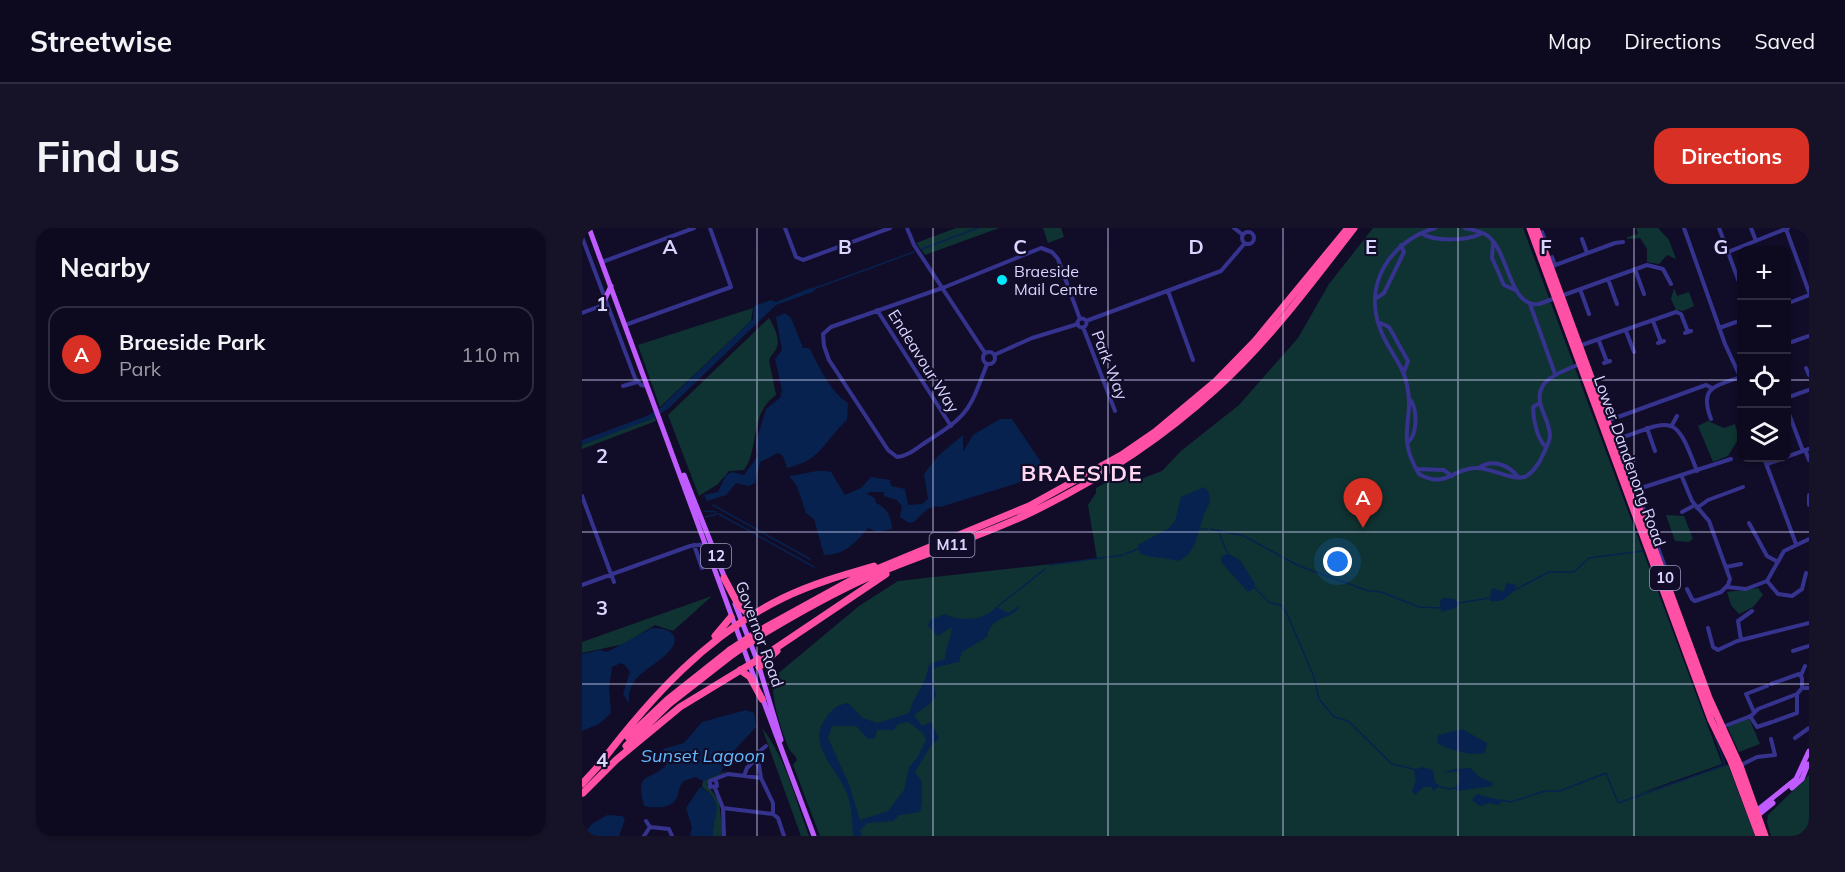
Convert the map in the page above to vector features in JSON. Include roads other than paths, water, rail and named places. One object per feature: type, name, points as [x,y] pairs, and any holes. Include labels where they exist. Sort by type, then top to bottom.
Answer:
[{"type":"highway","name":"M11","points":[[1141,446],[1216,381],[1276,318],[1347,228]]},
{"type":"highway","name":"M11","points":[[582,784],[667,700],[760,633],[902,561],[1029,506],[1141,446],[1216,390],[1281,322],[1354,228]]},
{"type":"highway","points":[[1281,322],[1359,228]]},
{"type":"highway","name":"Lower Dandenong Road","points":[[1530,228],[1616,439],[1711,720],[1766,836]]},
{"type":"highway","name":"Lower Dandenong Road","points":[[1540,234],[1552,266],[1558,297],[1580,364],[1667,578],[1721,727],[1741,770],[1756,816],[1759,836]]},
{"type":"highway","points":[[708,645],[742,621],[816,584],[902,561]]},
{"type":"highway","points":[[583,794],[616,760],[695,696],[755,664],[902,561]]},
{"type":"highway","points":[[724,578],[739,606],[751,616]]},
{"type":"highway","points":[[600,764],[665,688],[708,645],[731,617]]},
{"type":"highway","name":"M11","points":[[583,794],[647,725],[732,652]]},
{"type":"highway","points":[[740,670],[750,677],[762,699]]},
{"type":"main road","name":"Governor Road","points":[[590,228],[671,450],[742,621],[787,764]]},
{"type":"main road","points":[[606,302],[611,286]]},
{"type":"main road","name":"Governor Road","points":[[707,541],[731,617],[755,664],[762,699],[814,836]]},
{"type":"main road","points":[[1756,816],[1763,806],[1796,779],[1809,751]]},
{"type":"main road","points":[[1756,816],[1800,781],[1809,761]]},
{"type":"main road","points":[[1748,789],[1763,806]]},
{"type":"street","points":[[602,262],[694,228]]},
{"type":"street","points":[[625,326],[731,287],[710,228]]},
{"type":"street","points":[[785,228],[796,257],[803,260],[890,228]]},
{"type":"street","points":[[907,228],[914,245],[985,353],[994,355],[1032,338],[1078,324],[1083,327],[1086,321]]},
{"type":"street","points":[[1234,228],[1243,235],[1245,243]]},
{"type":"street","points":[[1243,235],[1252,233],[1256,228]]},
{"type":"street","points":[[1435,228],[1401,244],[1392,254],[1377,279],[1375,299],[1377,322],[1404,373],[1408,398],[1406,443],[1416,469],[1426,478],[1435,480],[1453,476],[1464,470],[1480,468],[1518,477],[1531,472],[1550,436],[1540,403],[1540,389],[1547,378],[1580,364]]},
{"type":"street","points":[[1465,228],[1482,233],[1493,242],[1504,256],[1516,290],[1522,300],[1530,304],[1558,297],[1649,265],[1658,267],[1666,274],[1671,284]]},
{"type":"street","points":[[1684,228],[1719,328],[1737,370]]},
{"type":"street","points":[[1719,228],[1737,277]]},
{"type":"street","points":[[1751,228],[1756,241]]},
{"type":"street","points":[[1727,252],[1787,229],[1809,294],[1791,302]]},
{"type":"street","points":[[1080,319],[1086,321],[1221,271],[1245,243],[1253,242],[1252,233]]},
{"type":"street","points":[[1421,233],[1428,238],[1474,237],[1482,233]]},
{"type":"street","name":"Lower Dandenong Road","points":[[1540,234],[1548,248]]},
{"type":"street","points":[[582,237],[636,380],[641,385],[648,385]]},
{"type":"street","points":[[1582,239],[1587,253]]},
{"type":"street","points":[[1493,242],[1492,258],[1504,285],[1516,290]]},
{"type":"street","points":[[1552,266],[1623,242]]},
{"type":"street","points":[[1375,299],[1384,293],[1404,252],[1401,244]]},
{"type":"street","points":[[987,364],[969,409],[951,426],[903,457],[892,454],[830,360],[822,340],[826,330],[1045,249],[1052,252],[1058,259],[1080,319],[1078,324]]},
{"type":"street","name":"Lower Dandenong Road","points":[[1551,257],[1552,266]]},
{"type":"street","points":[[1635,269],[1644,294]]},
{"type":"street","points":[[1608,279],[1617,304]]},
{"type":"street","points":[[1580,289],[1589,314]]},
{"type":"street","points":[[1168,291],[1193,360]]},
{"type":"street","points":[[582,313],[606,302]]},
{"type":"street","points":[[1530,304],[1555,374]]},
{"type":"street","name":"Endeavour Way","points":[[878,310],[951,426]]},
{"type":"street","points":[[1580,348],[1678,312],[1688,332]]},
{"type":"street","points":[[1653,321],[1661,342]]},
{"type":"street","points":[[1377,322],[1389,327],[1408,361],[1404,373]]},
{"type":"street","points":[[1719,328],[1737,322]]},
{"type":"street","name":"Park Way","points":[[1083,327],[1115,411]]},
{"type":"street","points":[[1626,331],[1634,352]]},
{"type":"street","points":[[1791,342],[1809,336]]},
{"type":"street","points":[[1599,341],[1607,362]]},
{"type":"street","points":[[985,353],[982,358],[987,364]]},
{"type":"street","points":[[987,364],[994,362],[994,355]]},
{"type":"street","points":[[1806,368],[1809,375]]},
{"type":"street","points":[[626,385],[636,380]]},
{"type":"street","points":[[1711,418],[1706,400],[1712,388],[1737,380]]},
{"type":"street","points":[[1607,421],[1707,385],[1712,388]]},
{"type":"street","points":[[1791,396],[1809,390]]},
{"type":"street","points":[[1406,443],[1413,436],[1415,408],[1408,398]]},
{"type":"street","points":[[1540,403],[1533,407],[1533,412],[1539,438],[1546,447]]},
{"type":"street","points":[[1787,408],[1809,460]]},
{"type":"street","points":[[1672,425],[1677,416]]},
{"type":"street","points":[[1616,439],[1659,424],[1672,425],[1683,434],[1696,471]]},
{"type":"street","points":[[1647,428],[1655,451]]},
{"type":"street","points":[[1791,455],[1806,450]]},
{"type":"street","points":[[1632,491],[1682,477],[1731,459]]},
{"type":"street","points":[[1772,462],[1767,464],[1796,544]]},
{"type":"street","points":[[1416,469],[1444,470],[1453,476]]},
{"type":"street","points":[[1682,477],[1696,507],[1710,523],[1729,576],[1728,586],[1721,592],[1695,601],[1687,589]]},
{"type":"street","points":[[1682,512],[1743,488]]},
{"type":"street","points":[[1809,495],[1809,505]]},
{"type":"street","points":[[582,499],[614,582]]},
{"type":"street","points":[[1749,523],[1767,556],[1778,561]]},
{"type":"street","points":[[1728,586],[1746,589],[1767,581],[1784,551],[1809,539]]},
{"type":"street","points":[[582,585],[707,541]]},
{"type":"street","points":[[694,545],[702,568]]},
{"type":"street","points":[[1726,567],[1741,564]]},
{"type":"street","points":[[1767,581],[1778,594],[1792,596],[1802,589],[1806,573]]},
{"type":"street","points":[[1741,640],[1739,619],[1752,611]]},
{"type":"street","points":[[1708,628],[1715,650],[1741,640],[1809,623]]},
{"type":"street","points":[[1793,651],[1809,646]]},
{"type":"street","points":[[1721,727],[1750,717],[1754,712],[1797,694],[1802,688],[1801,675],[1805,666]]},
{"type":"street","points":[[1754,712],[1746,694],[1801,675]]},
{"type":"street","points":[[1802,688],[1809,688]]},
{"type":"street","points":[[1750,717],[1757,727],[1797,713],[1797,694]]},
{"type":"street","points":[[1795,738],[1807,729]]},
{"type":"street","points":[[1741,770],[1747,761],[1757,757],[1774,756],[1776,751],[1772,739]]},
{"type":"street","points":[[744,776],[756,754],[766,746]]},
{"type":"street","points":[[1736,758],[1747,761]]},
{"type":"street","points":[[754,761],[759,765],[761,778],[773,803],[773,814]]},
{"type":"street","points":[[715,788],[710,787],[711,780],[716,781],[728,774],[761,778]]},
{"type":"street","points":[[716,781],[715,788],[723,808],[724,836]]},
{"type":"street","points":[[723,808],[773,814],[778,818],[784,836]]},
{"type":"street","points":[[646,820],[650,827]]},
{"type":"street","points":[[644,836],[650,827]]},
{"type":"street","points":[[650,827],[669,829],[672,836]]},
{"type":"water","points":[[813,287],[815,291],[776,305],[669,408],[652,419],[582,445],[582,440],[647,416],[660,408],[753,319],[754,306],[771,300],[776,302]]},
{"type":"water","points":[[785,313],[791,318],[803,348],[809,348],[830,385],[848,403],[847,420],[808,460],[787,468],[783,456],[778,453],[760,462],[755,483],[749,486],[736,483],[726,495],[707,501],[704,495],[718,492],[726,475],[732,472],[744,475],[758,456],[756,442],[766,409],[780,398],[782,390],[775,359],[782,350],[776,317]]},
{"type":"water","name":"BRAESIDE","points":[[1000,419],[1012,419],[1041,462],[1035,477],[1022,466],[1029,478],[940,507],[932,507],[914,522],[909,523],[900,517],[902,506],[897,500],[884,496],[884,492],[869,492],[867,494],[875,498],[876,503],[888,513],[892,529],[877,532],[868,528],[844,550],[824,555],[814,519],[806,513],[797,486],[789,476],[816,471],[831,472],[845,495],[861,488],[871,477],[890,480],[891,486],[905,489],[908,505],[922,504],[928,499],[924,474],[938,456],[963,435],[963,452],[973,435]]},
{"type":"water","points":[[1204,487],[1209,493],[1210,503],[1192,550],[1179,561],[1139,553],[1138,545],[1169,528],[1175,521],[1181,497]]},
{"type":"water","points":[[1229,554],[1240,560],[1255,584],[1248,592],[1221,562],[1221,556]]},
{"type":"water","points":[[1507,583],[1517,585],[1506,598],[1490,601],[1491,590],[1494,588],[1503,592]]},
{"type":"water","points":[[1443,598],[1455,599],[1459,603],[1456,608],[1441,612],[1440,601]]},
{"type":"water","points":[[1020,605],[1013,613],[993,624],[987,637],[962,652],[959,662],[937,667],[932,671],[936,696],[930,704],[914,715],[922,726],[931,722],[939,738],[930,747],[915,772],[922,782],[920,812],[899,815],[893,821],[867,823],[860,831],[862,836],[853,836],[851,809],[847,794],[821,747],[819,737],[826,718],[835,708],[848,703],[863,718],[877,723],[909,713],[929,664],[945,659],[952,627],[938,636],[928,626],[930,620],[945,614],[951,617],[972,619],[991,612],[996,607],[1009,613]],"holes":[[[908,722],[923,733],[926,740],[917,758],[909,767],[904,790],[888,811],[860,820],[849,784],[828,738],[832,726],[856,726],[868,739],[875,738],[877,730],[894,730],[898,724]]]},
{"type":"water","points":[[652,628],[666,630],[673,635],[675,639],[671,649],[637,678],[629,693],[629,703],[623,694],[630,672],[621,663],[612,667],[609,688],[611,713],[599,724],[582,731],[582,654],[600,650],[607,652]]},
{"type":"water","name":"Sunset Lagoon","points":[[746,710],[754,713],[756,727],[729,756],[720,774],[703,781],[695,777],[684,781],[676,799],[669,805],[644,806],[641,787],[645,779],[666,765],[663,749],[684,743],[702,722]]},
{"type":"water","points":[[1462,729],[1487,743],[1485,753],[1461,752],[1437,743],[1438,735]]},
{"type":"water","points":[[1421,767],[1433,770],[1435,783],[1439,785],[1434,791],[1431,787],[1424,787],[1415,795],[1412,791],[1416,780],[1414,771]]},
{"type":"water","points":[[1470,768],[1481,778],[1492,782],[1493,786],[1457,791],[1455,788],[1460,781],[1459,771],[1443,773],[1454,769]]},
{"type":"water","points":[[700,787],[709,793],[716,804],[713,836],[690,836],[692,827],[686,808]]},
{"type":"water","points":[[1477,794],[1502,802],[1498,805],[1490,803],[1480,806],[1472,800]]},
{"type":"water","points":[[607,815],[622,816],[625,819],[619,836],[582,836],[592,824]]},
{"type":"waterway","points":[[922,249],[978,228]]},
{"type":"waterway","points":[[813,289],[914,252]]},
{"type":"waterway","points":[[713,505],[810,559]]},
{"type":"waterway","points":[[704,511],[716,512]]},
{"type":"waterway","points":[[706,517],[717,514]]},
{"type":"waterway","points":[[719,514],[814,567]]},
{"type":"waterway","points":[[1196,528],[1207,529]]},
{"type":"waterway","points":[[1211,529],[1244,536],[1299,566],[1369,591],[1381,592],[1419,607],[1443,608]]},
{"type":"waterway","points":[[1218,530],[1228,555]]},
{"type":"waterway","points":[[1125,554],[1138,549]]},
{"type":"waterway","points":[[1511,592],[1549,572],[1574,572],[1589,558],[1643,551]]},
{"type":"waterway","points":[[1050,565],[1123,555]]},
{"type":"waterway","points":[[997,607],[1045,569]]},
{"type":"waterway","points":[[1254,587],[1270,603],[1281,605],[1287,614],[1314,677],[1319,699],[1334,717],[1348,721],[1392,764],[1417,770]]},
{"type":"waterway","points":[[1459,603],[1489,598]]},
{"type":"waterway","points":[[1500,800],[1511,802],[1545,791],[1560,791],[1606,773],[1618,803],[1725,765],[1715,737]]},
{"type":"waterway","points":[[1437,786],[1455,788]]},
{"type":"place","name":"Braeside Mail Centre","points":[[1002,280]]},
{"type":"place","name":"Braeside Park","points":[[1363,528]]},
{"type":"district","name":"BRAESIDE","points":[[1082,473]]}]
